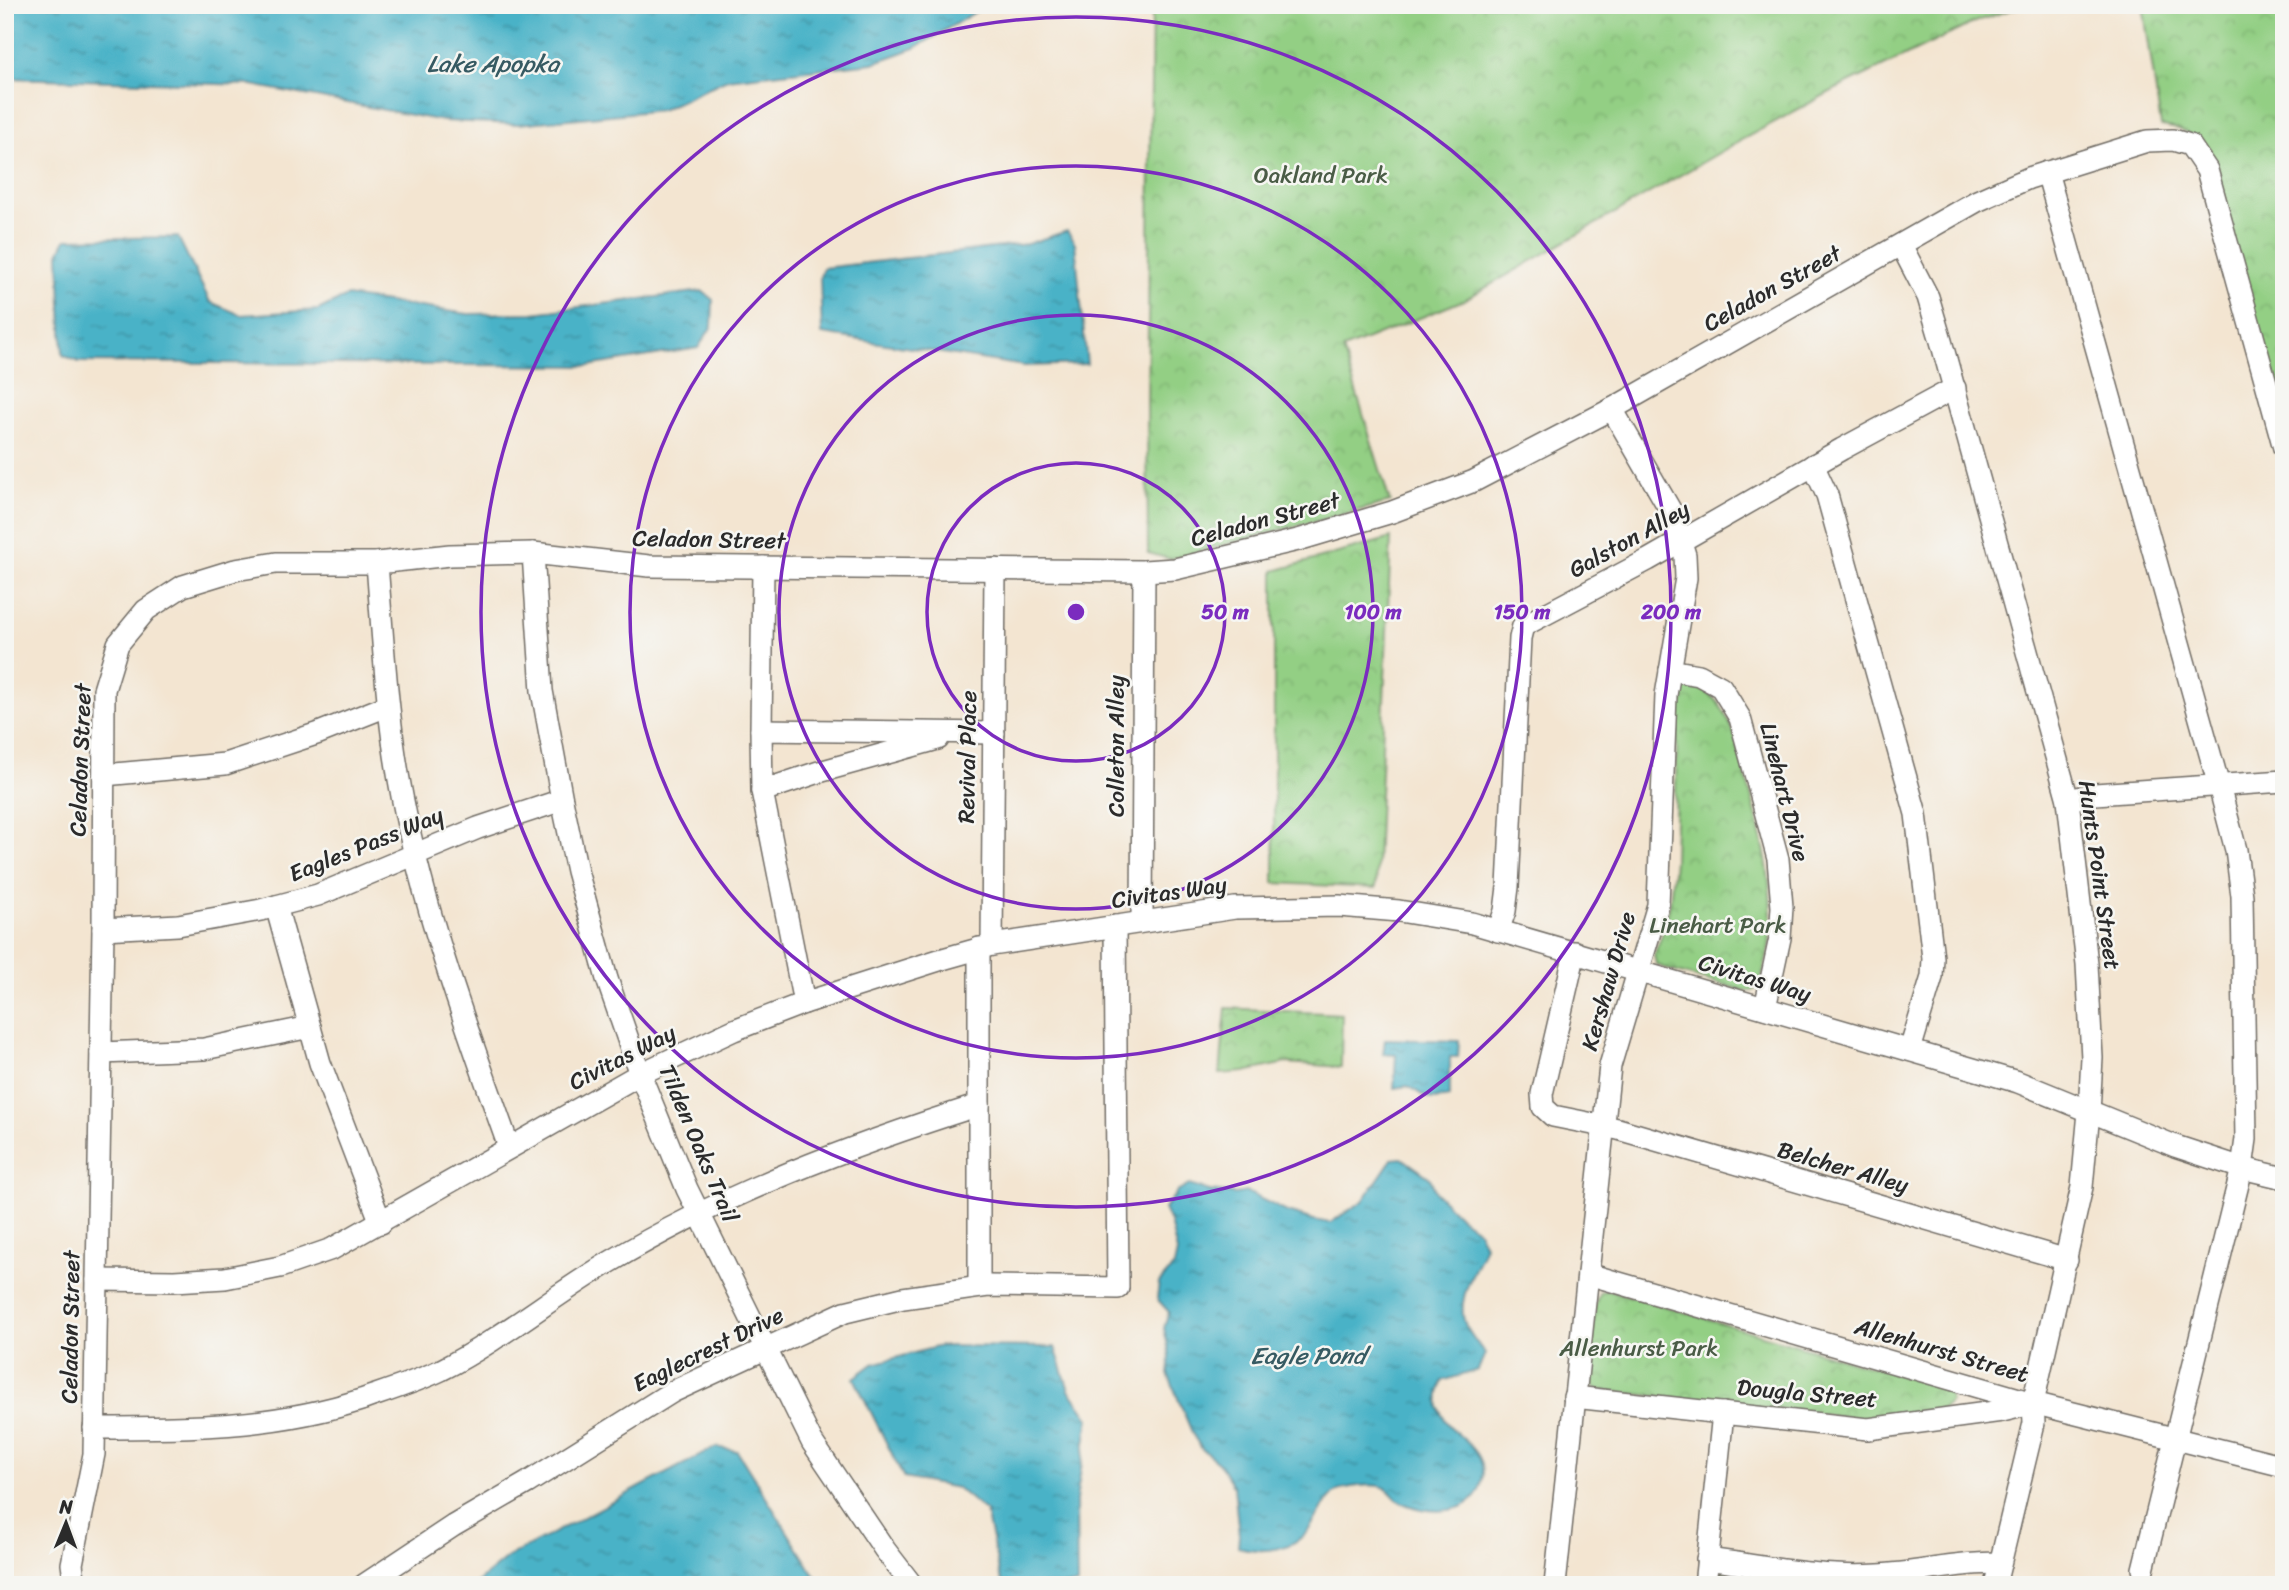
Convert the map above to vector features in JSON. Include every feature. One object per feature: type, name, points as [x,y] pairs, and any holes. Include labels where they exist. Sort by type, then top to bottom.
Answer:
[{"type":"street","name":"Celadon Street","points":[[75,1585],[72,1564],[94,1454],[103,929],[104,690],[118,644],[146,610],[183,586],[235,570],[276,563],[377,563],[450,555],[533,553],[649,566],[1144,570],[1175,569],[1227,558],[1392,512],[1474,481],[1612,409],[1977,201],[2047,172],[2147,141],[2173,140],[2190,145],[2207,170],[2284,448]]},
{"type":"street","points":[[2047,172],[2220,786],[2236,850],[2242,896],[2246,1139],[2242,1168],[2143,1569]]},
{"type":"street","name":"Hunts Point Street","points":[[1901,246],[1928,297],[2068,800],[2087,964],[2092,1058],[2090,1112],[2082,1187],[2034,1404],[2034,1423],[1995,1585]]},
{"type":"street","name":"Galston Alley","points":[[1498,930],[1505,911],[1508,887],[1520,638],[1523,626],[1955,388]]},
{"type":"street","name":"Kershaw Drive","points":[[1555,1585],[1610,1066],[1658,905],[1666,695],[1686,578],[1685,555],[1672,513],[1612,409]]},
{"type":"street","points":[[1813,465],[1827,495],[1916,814],[1933,958],[1932,977],[1910,1050]]},
{"type":"street","name":"Tilden Oaks Trail","points":[[533,553],[542,691],[562,800],[577,871],[607,979],[640,1074],[699,1212],[813,1443],[885,1550],[912,1585]]},
{"type":"street","points":[[377,563],[387,706],[415,854],[459,1008],[509,1147]]},
{"type":"street","points":[[762,567],[762,791],[804,1003]]},
{"type":"street","name":"Revival Place","points":[[979,1287],[979,1105],[994,733],[995,569]]},
{"type":"street","name":"Colleton Alley","points":[[1142,921],[1144,570]]},
{"type":"street","name":"Linehart Drive","points":[[1670,670],[1699,675],[1721,687],[1740,718],[1778,859],[1782,907],[1780,938],[1765,1008]]},
{"type":"street","points":[[104,775],[225,764],[319,733],[387,706]]},
{"type":"street","points":[[761,730],[994,733]]},
{"type":"street","points":[[762,791],[819,772],[908,748],[947,733]]},
{"type":"street","points":[[2068,800],[2095,794],[2284,781]]},
{"type":"street","name":"Eagles Pass Way","points":[[103,929],[178,925],[318,895],[478,828],[562,800]]},
{"type":"street","points":[[276,906],[320,1063],[381,1223]]},
{"type":"street","name":"Civitas Way","points":[[97,1280],[174,1281],[225,1278],[280,1267],[332,1249],[381,1223],[640,1074],[734,1030],[804,1003],[985,947],[1235,908],[1339,906],[1399,911],[1472,923],[2018,1082],[2175,1146],[2242,1168],[2284,1178]]},
{"type":"street","name":"Eaglecrest Drive","points":[[364,1585],[453,1525],[527,1483],[672,1392],[845,1312],[903,1298],[979,1287],[1118,1288],[1115,926]]},
{"type":"street","name":"Belcher Alley","points":[[1575,952],[1542,1094],[1544,1107],[1553,1116],[1618,1129],[2067,1260]]},
{"type":"street","points":[[100,1053],[204,1049],[310,1027]]},
{"type":"street","points":[[94,1428],[198,1428],[264,1423],[359,1400],[440,1371],[609,1262],[699,1212],[825,1157],[979,1105]]},
{"type":"street","name":"Allenhurst Street","points":[[1588,1274],[2034,1404],[2284,1466]]},
{"type":"street","name":"Dougla Street","points":[[1574,1397],[1868,1429],[2002,1411],[2034,1404]]},
{"type":"street","points":[[1705,1585],[1723,1413]]},
{"type":"street","points":[[1707,1559],[1843,1576],[1879,1576],[1979,1562],[2000,1563]]},
{"type":"street","points":[[1856,1585],[1879,1576]]},
{"type":"green space","name":"Oakland Park","points":[[1152,5],[2025,5],[1977,21],[1834,90],[1743,139],[1464,300],[1343,349],[1390,502],[1170,559],[1148,553]]},
{"type":"green space","points":[[2143,5],[2284,5],[2284,412],[2199,141],[2179,129],[2161,126]]},
{"type":"green space","points":[[1391,538],[1376,888],[1274,883],[1274,571]]},
{"type":"green space","name":"Linehart Park","points":[[1689,685],[1711,696],[1730,723],[1761,833],[1769,885],[1770,938],[1760,986],[1752,991],[1666,969],[1656,964],[1654,955],[1664,930],[1670,903],[1674,860],[1678,704],[1680,691]]},
{"type":"green space","points":[[1226,1008],[1342,1014],[1341,1067],[1286,1063],[1220,1074]]},
{"type":"green space","name":"Allenhurst Park","points":[[1608,1290],[1947,1389],[1951,1401],[1942,1409],[1870,1419],[1599,1390],[1589,1383],[1595,1305],[1600,1292]]},
{"type":"green space","points":[[1719,1570],[1829,1585],[1711,1585]]},
{"type":"water","name":"Lake Apopka","points":[[5,5],[987,5],[915,48],[873,63],[727,79],[661,110],[518,124],[443,121],[252,85],[5,78]]},
{"type":"water","points":[[1067,231],[1075,243],[1087,364],[1024,366],[822,334],[820,277],[823,268],[1027,244]]},
{"type":"water","points":[[178,237],[210,302],[241,315],[318,310],[347,296],[468,314],[533,313],[702,291],[713,300],[712,326],[698,348],[588,366],[79,362],[63,355],[59,254],[66,239]]},
{"type":"water","points":[[1385,1039],[1459,1041],[1458,1057],[1450,1057],[1450,1097],[1430,1098],[1407,1086],[1394,1088],[1396,1055],[1383,1054]]},
{"type":"water","name":"Eagle Pond","points":[[1402,1158],[1430,1178],[1436,1193],[1461,1218],[1478,1230],[1485,1245],[1468,1284],[1463,1316],[1466,1326],[1485,1354],[1478,1370],[1442,1381],[1438,1400],[1444,1418],[1476,1452],[1481,1462],[1483,1473],[1480,1488],[1467,1504],[1433,1510],[1401,1502],[1387,1489],[1379,1486],[1348,1487],[1328,1499],[1304,1535],[1287,1546],[1267,1550],[1238,1547],[1234,1487],[1219,1463],[1202,1449],[1193,1435],[1168,1374],[1170,1356],[1164,1328],[1169,1312],[1157,1299],[1159,1283],[1174,1266],[1177,1252],[1164,1209],[1177,1192],[1189,1185],[1210,1191],[1235,1194],[1247,1192],[1287,1212],[1330,1223],[1363,1201],[1392,1159]]},
{"type":"water","points":[[940,1346],[1055,1347],[1069,1390],[1089,1418],[1076,1500],[1077,1585],[1004,1585],[986,1512],[957,1488],[904,1478],[854,1378],[873,1364]]},
{"type":"water","points":[[716,1447],[737,1451],[820,1584],[474,1585],[508,1557]]}]
